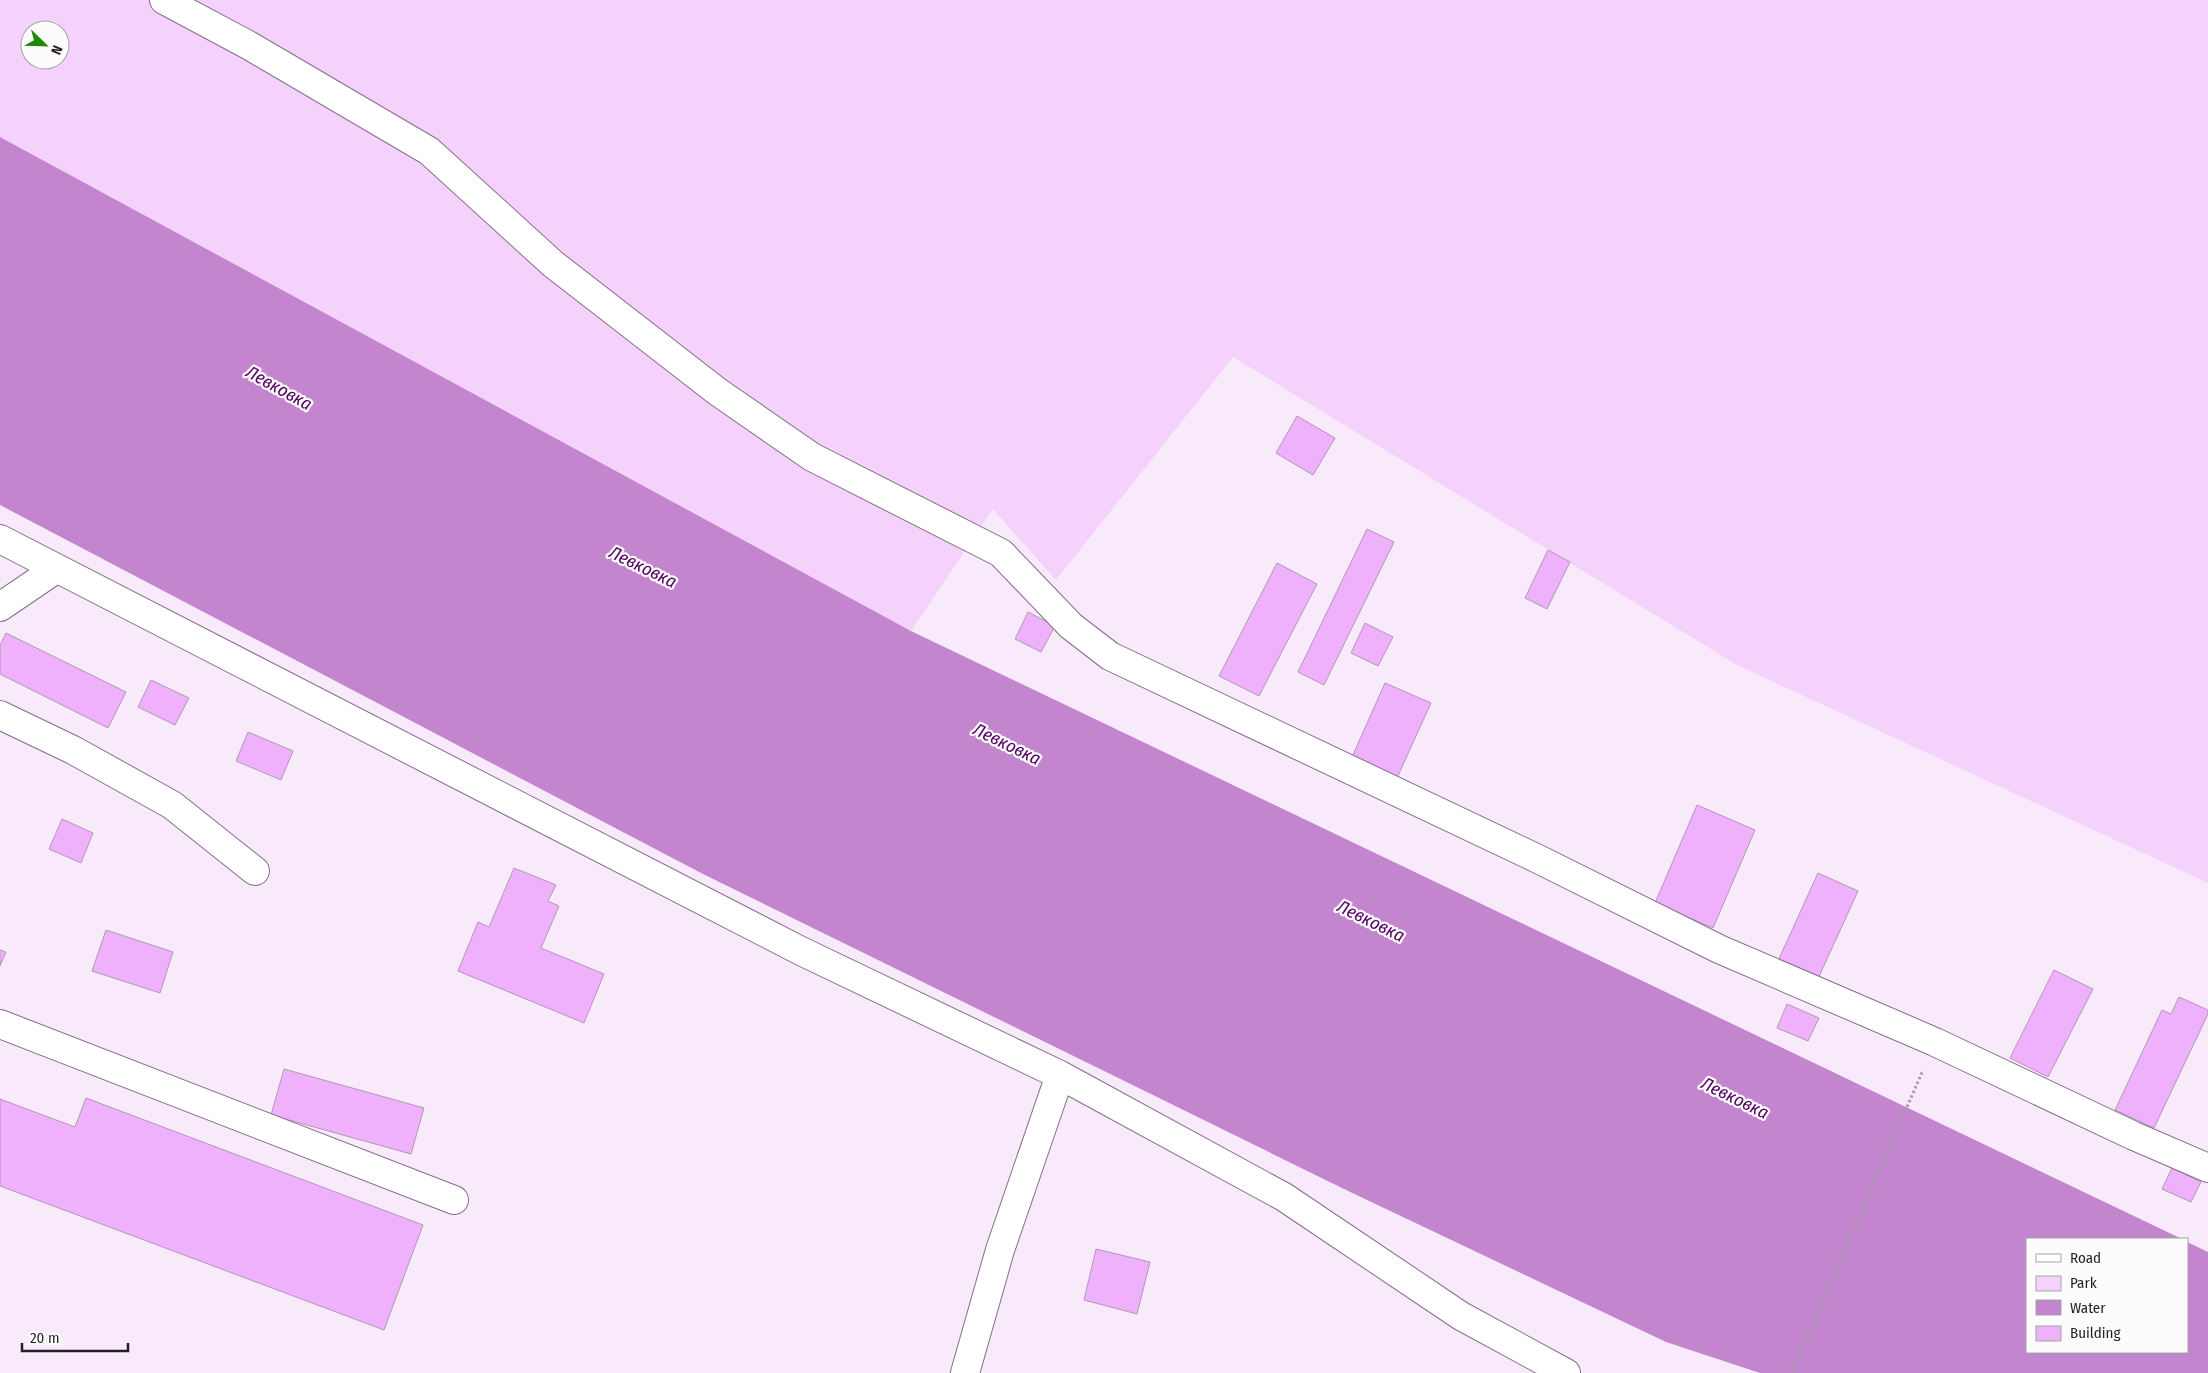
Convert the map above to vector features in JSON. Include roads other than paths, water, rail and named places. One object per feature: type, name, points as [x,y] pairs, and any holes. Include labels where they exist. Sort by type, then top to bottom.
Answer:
[{"type":"street","points":[[164,0],[250,46],[429,151],[553,264],[718,392],[812,457],[1002,553],[1071,626],[1110,656],[1536,858],[1720,950],[1935,1042],[2126,1132],[2208,1168]]},
{"type":"street","points":[[0,540],[801,951],[1060,1075],[1284,1197],[1461,1316],[1566,1373]]},
{"type":"street","points":[[0,607],[56,569]]},
{"type":"street","points":[[0,715],[73,750],[172,804],[255,871]]},
{"type":"street","points":[[0,1024],[454,1200]]},
{"type":"street","points":[[965,1373],[1000,1250],[1060,1075]]},
{"type":"water","name":"Левковка","points":[[0,137],[911,631],[2180,1238],[2026,1238],[2026,1353],[2188,1353],[2188,1242],[2208,1252],[2208,1373],[1760,1373],[1666,1342],[1344,1189],[701,873],[0,505]]}]
